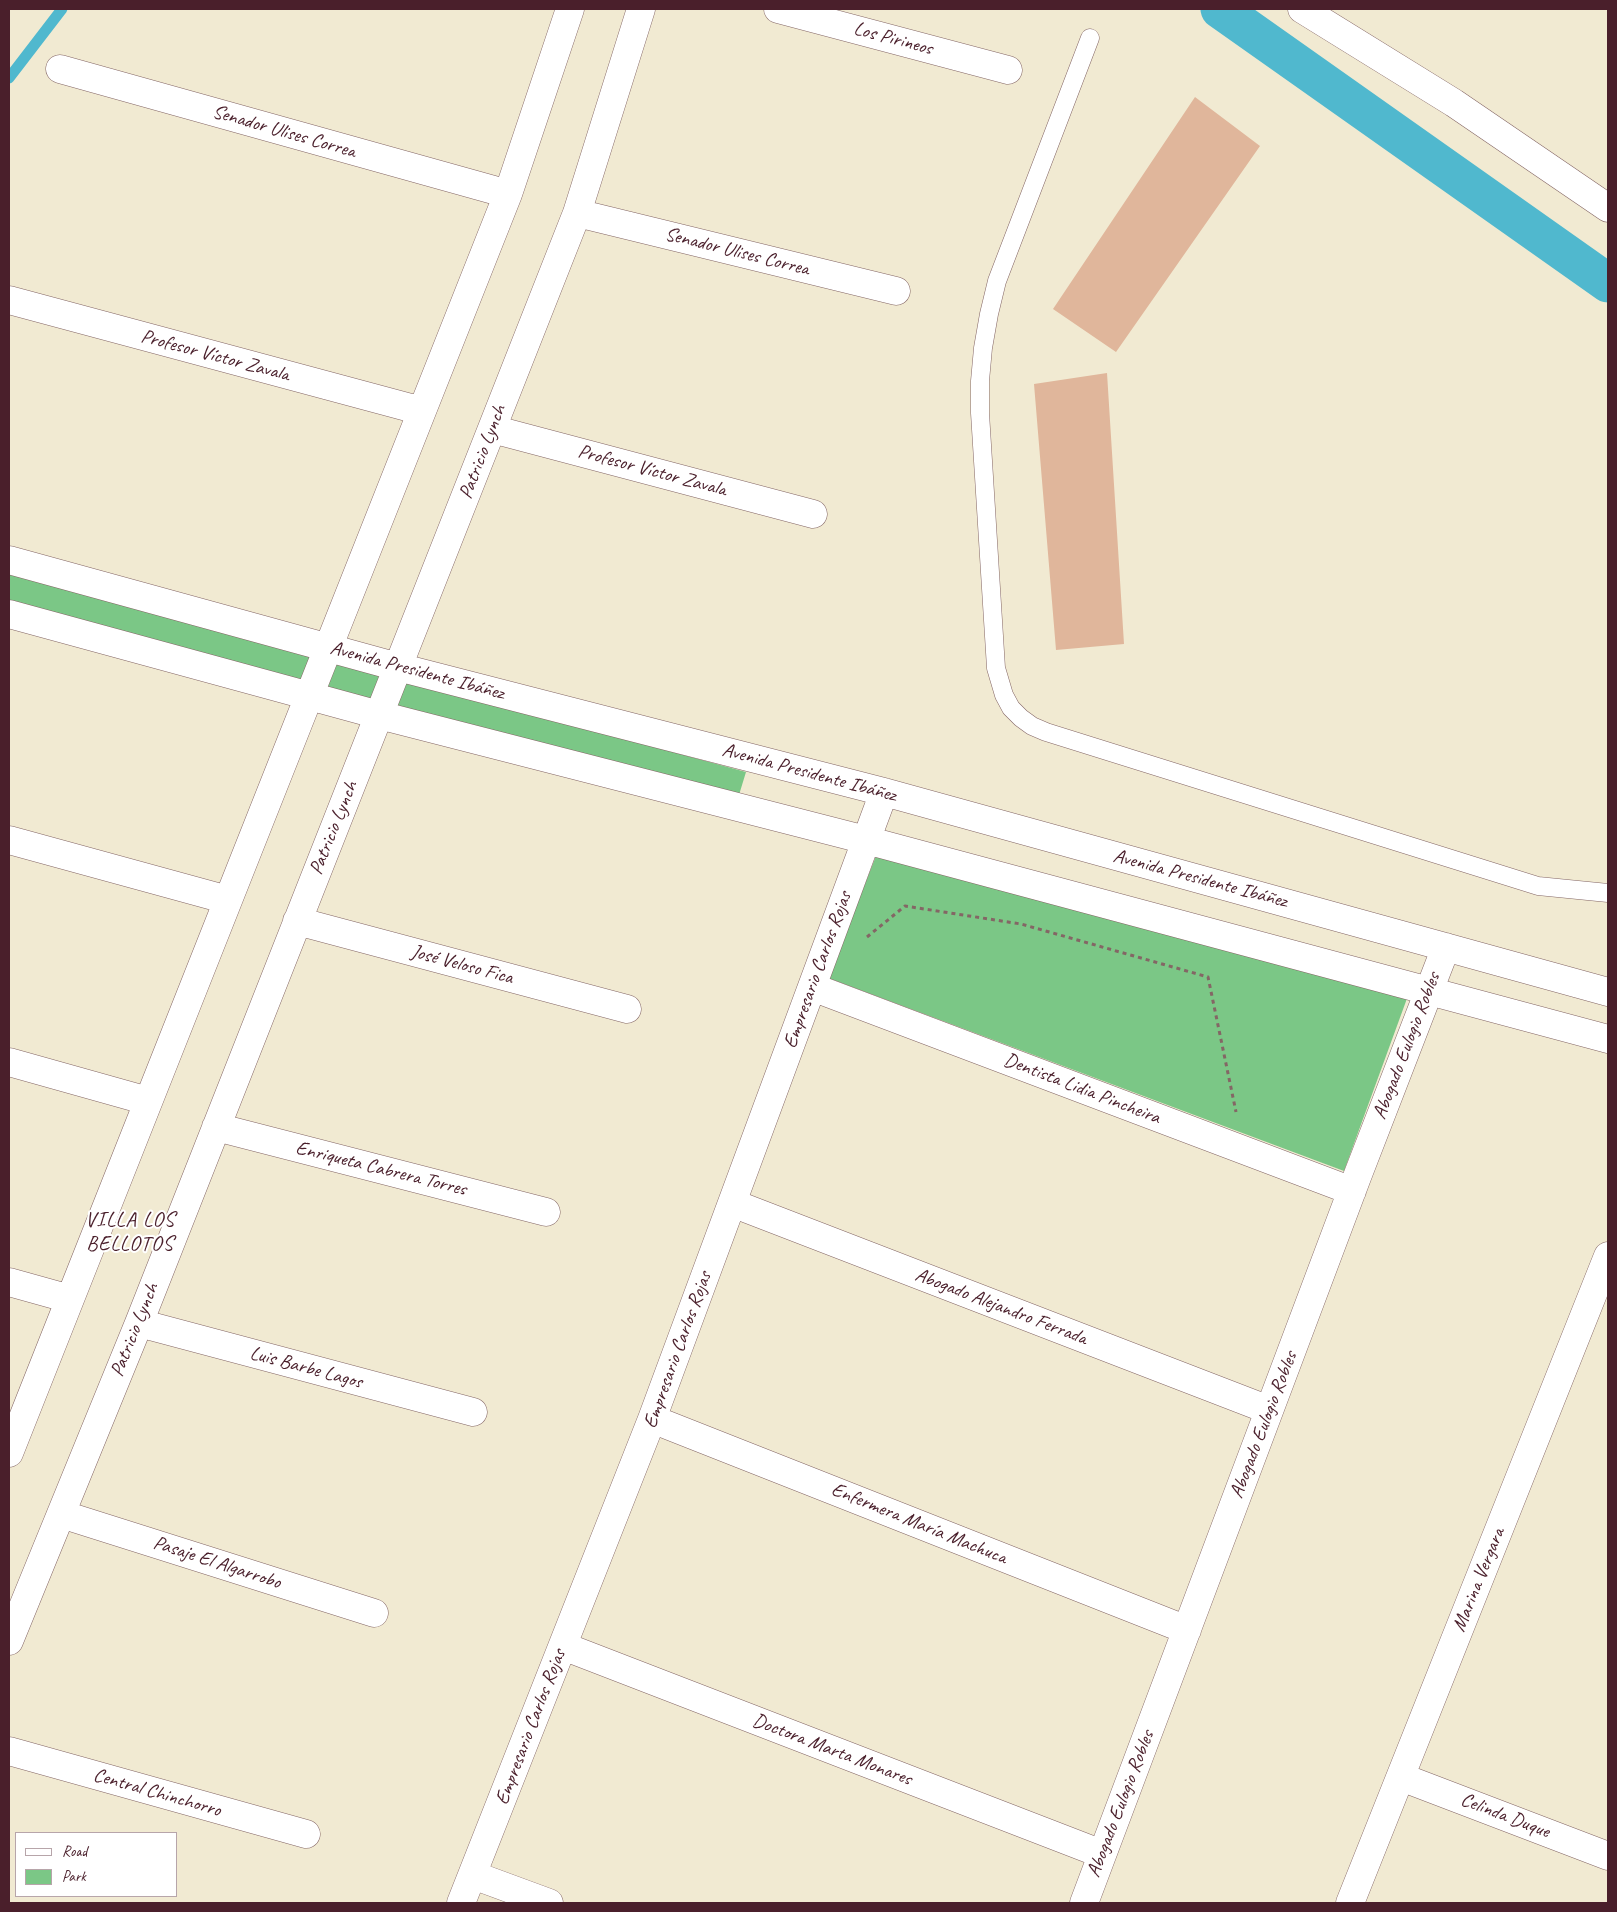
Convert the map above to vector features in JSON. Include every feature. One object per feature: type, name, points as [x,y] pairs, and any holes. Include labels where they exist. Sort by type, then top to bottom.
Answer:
[{"type":"street","points":[[9,1453],[508,194],[570,9]]},
{"type":"street","name":"Patricio Lynch","points":[[9,1641],[139,1323],[577,213],[641,9]]},
{"type":"street","name":"Los Pirineos","points":[[778,9],[1008,70]]},
{"type":"street","points":[[1302,9],[1454,103],[1608,208]]},
{"type":"street","name":"Senador Ulises Correa","points":[[60,69],[508,194]]},
{"type":"street","name":"Senador Ulises Correa","points":[[577,213],[896,291]]},
{"type":"street","name":"Profesor Víctor Zavala","points":[[9,300],[422,411]]},
{"type":"street","name":"Profesor Víctor Zavala","points":[[492,429],[813,514]]},
{"type":"street","name":"Avenida Presidente Ibáñez","points":[[9,560],[398,667],[884,792],[1608,992]]},
{"type":"street","points":[[9,614],[379,715],[866,840],[1608,1039]]},
{"type":"street","name":"Empresario Carlos Rojas","points":[[461,1903],[652,1419],[884,792]]},
{"type":"street","points":[[9,840],[228,900]]},
{"type":"street","name":"José Veloso Fica","points":[[298,921],[628,1009]]},
{"type":"street","name":"Abogado Eulogio Robles","points":[[1084,1903],[1269,1410],[1446,947]]},
{"type":"street","name":"Dentista Lidia Pincheira","points":[[812,987],[1352,1191]]},
{"type":"street","points":[[9,1062],[148,1101]]},
{"type":"street","name":"Enriqueta Cabrera Torres","points":[[216,1127],[546,1212]]},
{"type":"street","name":"Abogado Alejandro Ferrada","points":[[732,1203],[1269,1410]]},
{"type":"street","name":"Marina Vergara","points":[[1350,1903],[1608,1256]]},
{"type":"street","points":[[9,1282],[70,1299]]},
{"type":"street","name":"Luis Barbe Lagos","points":[[139,1323],[473,1412]]},
{"type":"street","name":"Enfermera María Machuca","points":[[652,1419],[1186,1630]]},
{"type":"street","name":"Pasaje El Algarrobo","points":[[61,1514],[374,1613]]},
{"type":"street","name":"Doctora Marta Monares","points":[[563,1646],[1102,1854]]},
{"type":"street","name":"Central Chinchorro","points":[[9,1751],[306,1834]]},
{"type":"street","name":"Celinda Duque","points":[[1401,1776],[1608,1856]]},
{"type":"street","points":[[473,1875],[549,1903]]},
{"type":"lane","points":[[1090,38],[998,281],[989,314],[983,348],[980,413],[996,668],[1004,695],[1021,718],[1032,726],[1046,732],[1538,886],[1608,893]]},
{"type":"path","points":[[862,941],[905,906],[1021,924],[1208,977],[1237,1113]]},
{"type":"green space","points":[[9,571],[746,772],[735,808],[9,612]]},
{"type":"green space","points":[[876,856],[1409,993],[1344,1171],[828,978]]},
{"type":"building","points":[[1195,97],[1260,146],[1116,352],[1053,309]]},
{"type":"building","points":[[1107,373],[1124,644],[1056,650],[1034,384]]},
{"type":"waterway","points":[[9,78],[62,9]]},
{"type":"waterway","points":[[1220,9],[1608,283]]},
{"type":"district","name":"VILLA LOS BELLOTOS","points":[[130,1232]]}]
